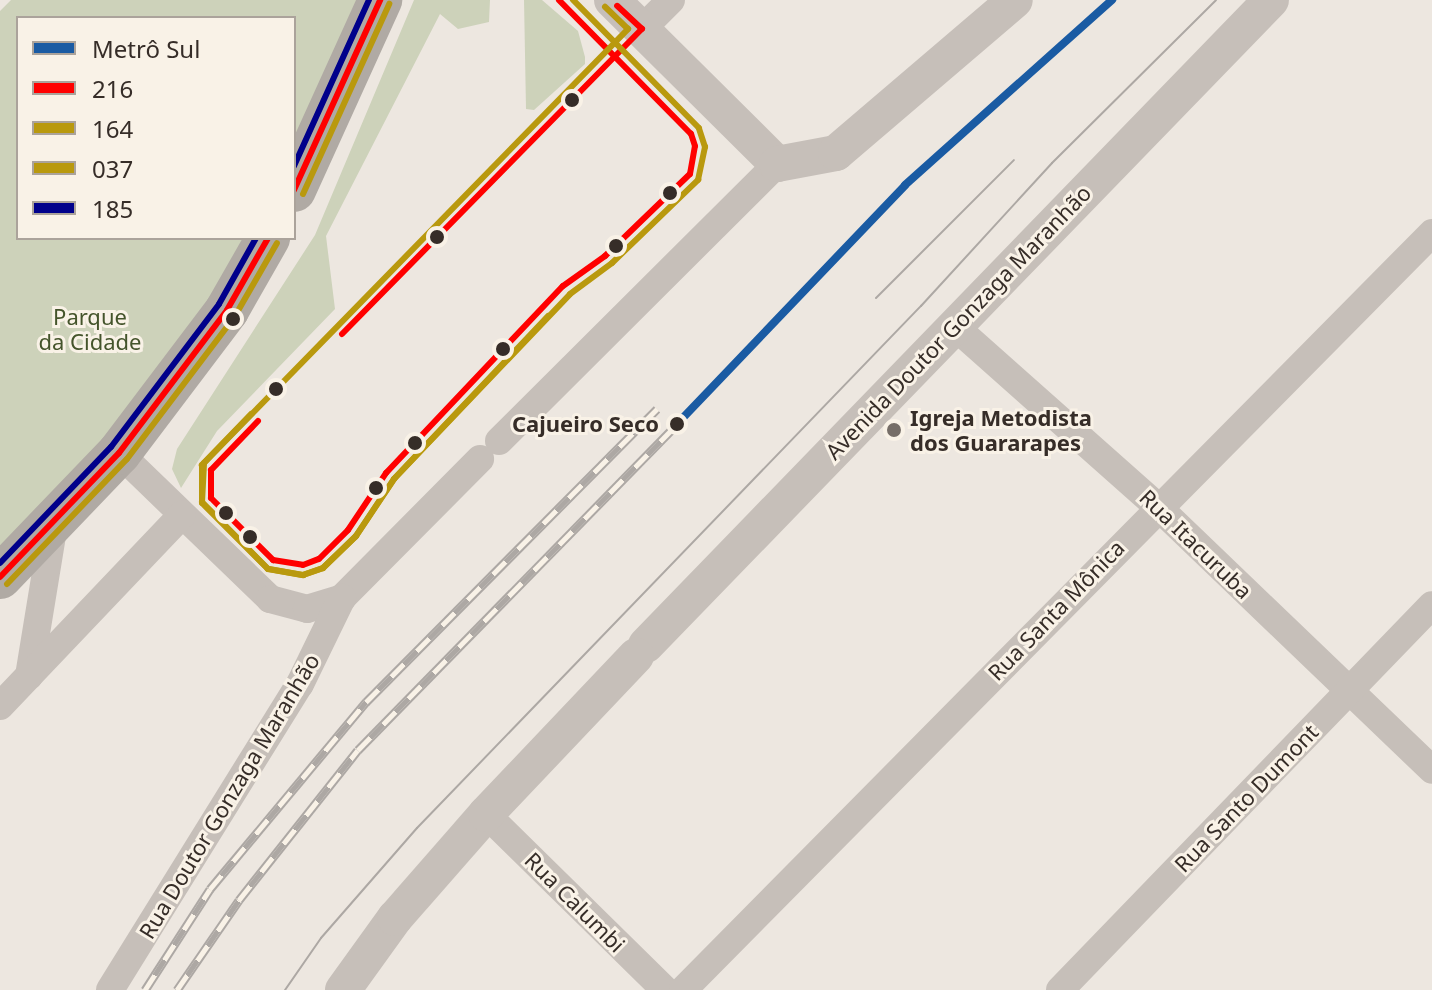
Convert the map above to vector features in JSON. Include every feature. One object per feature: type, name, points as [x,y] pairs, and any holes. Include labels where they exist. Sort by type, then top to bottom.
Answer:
[{"type":"highway","points":[[296,186],[380,0]]},
{"type":"highway","points":[[0,577],[119,453],[227,310],[267,240]]},
{"type":"street","points":[[612,0],[777,164]]},
{"type":"street","points":[[642,29],[671,0]]},
{"type":"street","points":[[119,453],[270,599],[307,609],[342,598],[777,164],[836,153],[1015,0]]},
{"type":"street","name":"Avenida Doutor Gonzaga Maranhão","points":[[343,990],[395,918],[486,814],[953,325],[1271,0]]},
{"type":"street","name":"Rua Santa Mônica","points":[[683,990],[1157,506],[1432,233]]},
{"type":"street","name":"Rua Itacuruba","points":[[953,325],[1157,506],[1432,770]]},
{"type":"street","points":[[0,706],[182,515]]},
{"type":"street","points":[[29,676],[54,520]]},
{"type":"street","name":"Rua Doutor Gonzaga Maranhão","points":[[110,990],[300,684],[342,598]]},
{"type":"street","name":"Rua Santo Dumont","points":[[1060,990],[1432,605]]},
{"type":"street","name":"Rua Calumbi","points":[[486,814],[665,990]]},
{"type":"green space","name":"Parque da Cidade","points":[[11,0],[360,0],[296,140],[296,16],[16,16],[16,240],[250,240],[208,316],[0,565],[0,11]]},
{"type":"green space","points":[[414,0],[490,0],[489,22],[458,29],[440,14],[326,236],[335,309],[217,431],[181,488],[172,469],[177,449],[315,235]]},
{"type":"green space","points":[[524,0],[542,0],[578,31],[585,57],[585,64],[534,110],[526,109]]},
{"type":"tram line","points":[[285,990],[321,938],[417,828],[921,306],[1052,163],[1216,0]]},
{"type":"tram line","points":[[876,298],[1014,160]]},
{"type":"railway","points":[[145,990],[210,889],[366,702],[657,409]]},
{"type":"railway","points":[[177,990],[239,900],[358,750],[677,424]]},
{"type":"metro line","name":"Sul","points":[[677,424],[905,185],[1112,0]]},
{"type":"transit line","name":"185","points":[[296,162],[369,0]]},
{"type":"transit line","name":"216","points":[[296,186],[380,0]]},
{"type":"transit line","name":"216","points":[[258,421],[211,470],[211,498],[273,560],[303,565],[319,559],[348,530],[386,473],[563,286],[605,256],[690,174],[695,146],[691,134],[559,0]]},
{"type":"transit line","name":"164","points":[[251,414],[202,465],[202,502],[268,569],[303,575],[323,568],[356,536],[394,479],[570,294],[612,263],[698,180],[705,147],[699,128],[573,0]]},
{"type":"transit line","name":"164","points":[[303,194],[389,4]]},
{"type":"transit line","name":"216","points":[[342,334],[642,29],[617,6]]},
{"type":"transit line","name":"037","points":[[548,316],[394,479],[356,536],[323,568],[303,575],[268,569],[202,503],[204,463],[628,29],[605,7]]},
{"type":"transit line","name":"185","points":[[0,563],[111,447],[219,304],[255,240]]},
{"type":"transit line","name":"216","points":[[0,577],[119,453],[227,310],[267,240]]},
{"type":"transit line","name":"164","points":[[7,584],[127,459],[235,316],[277,243]]},
{"type":"place","name":"Cajueiro Seco","points":[[677,424]]},
{"type":"place","name":"Igreja Metodista dos Guararapes","points":[[894,430]]}]
